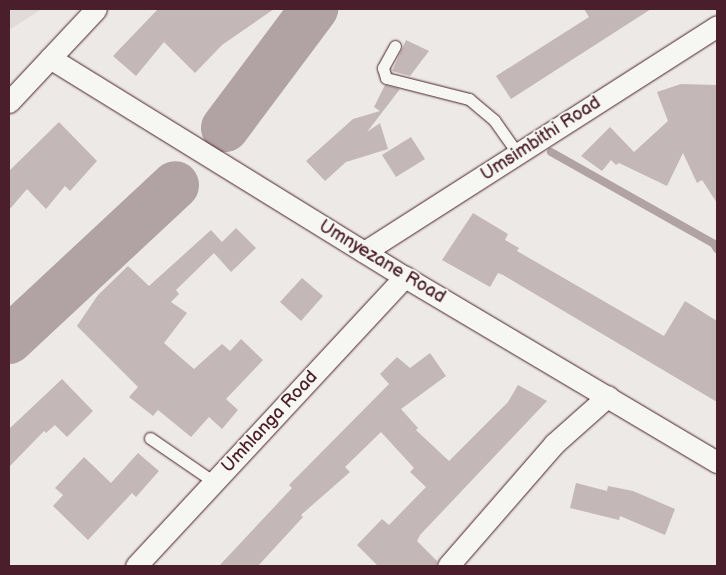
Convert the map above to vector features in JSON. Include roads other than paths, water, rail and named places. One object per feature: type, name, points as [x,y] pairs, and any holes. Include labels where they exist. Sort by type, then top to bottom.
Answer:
[{"type":"street","points":[[9,102],[96,9]]},
{"type":"street","name":"Umsimbithi Road","points":[[364,252],[717,26]]},
{"type":"street","name":"Umnyezane Road","points":[[50,58],[405,277],[717,462]]},
{"type":"street","name":"Umhlanga Road","points":[[136,566],[405,277]]},
{"type":"street","points":[[448,566],[554,444],[608,396]]},
{"type":"lane","points":[[395,46],[383,68],[386,78],[469,99],[494,120],[518,154]]},
{"type":"lane","points":[[150,438],[214,482]]},
{"type":"waterway","points":[[225,128],[314,9]]},
{"type":"waterway","points":[[551,152],[714,244],[717,249]]},
{"type":"waterway","points":[[9,340],[175,185]]}]
